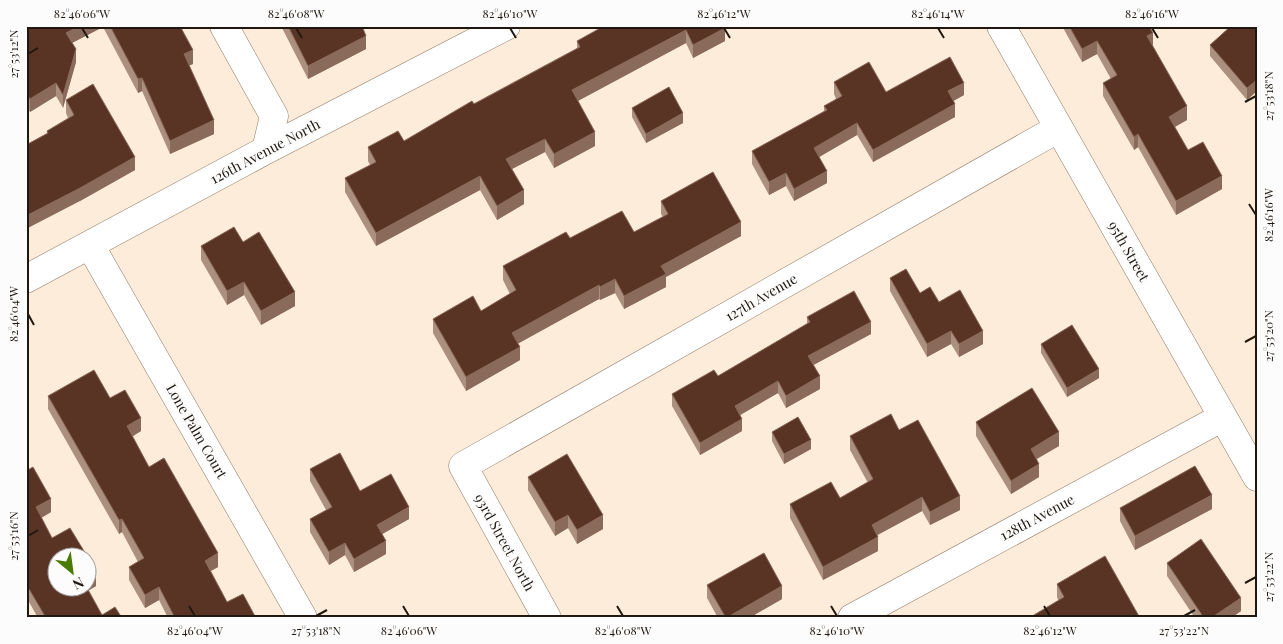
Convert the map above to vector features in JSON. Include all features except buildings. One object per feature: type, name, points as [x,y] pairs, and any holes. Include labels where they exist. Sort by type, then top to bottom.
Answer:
[{"type":"street","points":[[224,26],[274,116],[266,150]]},
{"type":"street","name":"126th Avenue North","points":[[26,279],[266,150],[506,26]]},
{"type":"street","name":"95th Street","points":[[1001,26],[1257,477]]},
{"type":"street","name":"127th Avenue","points":[[463,466],[1059,128]]},
{"type":"street","name":"Lone Palm Court","points":[[90,245],[303,618]]},
{"type":"street","name":"128th Avenue","points":[[852,618],[1223,417]]},
{"type":"street","name":"93rd Street North","points":[[463,466],[547,618]]}]
